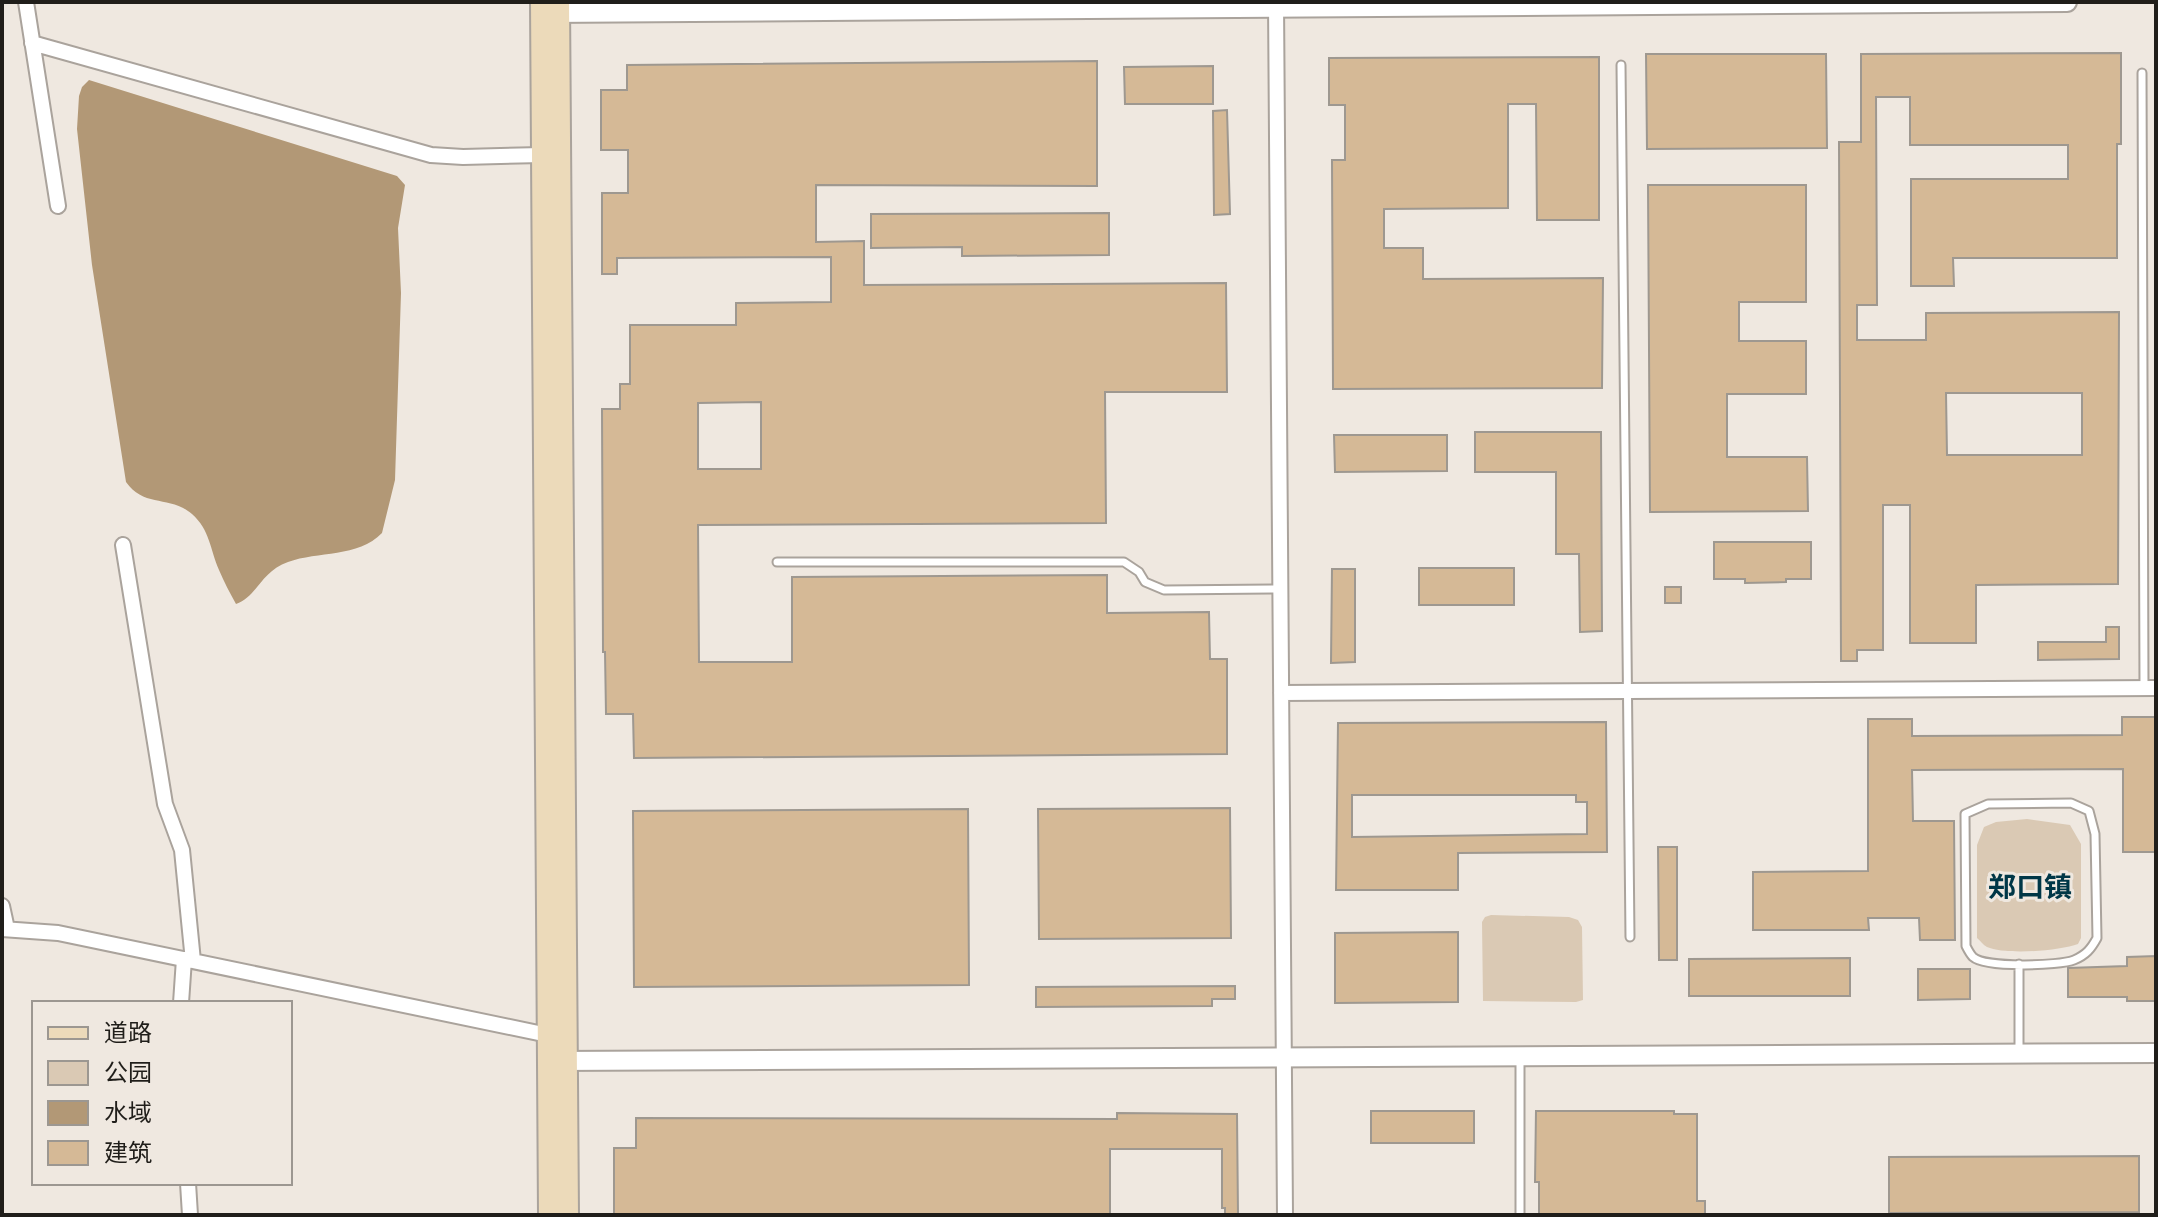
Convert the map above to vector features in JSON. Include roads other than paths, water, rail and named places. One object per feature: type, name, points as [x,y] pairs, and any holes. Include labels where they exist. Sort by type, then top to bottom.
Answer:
[{"type":"main road","points":[[550,7],[542,155],[548,1035],[557,1061],[568,1215]]},
{"type":"main road","points":[[549,1215],[557,1061],[550,7]]},
{"type":"street","points":[[26,2],[58,206]]},
{"type":"street","points":[[550,7],[2067,2]]},
{"type":"street","points":[[1276,5],[1285,1215]]},
{"type":"street","points":[[32,43],[431,155],[542,155]]},
{"type":"street","points":[[123,545],[163,794],[182,850],[189,960],[181,1001]]},
{"type":"street","points":[[1281,693],[2150,688]]},
{"type":"street","points":[[2,906],[4,929],[58,933],[548,1035]]},
{"type":"street","points":[[557,1061],[2156,1053]]},
{"type":"street","points":[[188,1185],[190,1215]]},
{"type":"lane","points":[[1621,65],[1630,937]]},
{"type":"lane","points":[[2142,73],[2150,688]]},
{"type":"lane","points":[[777,562],[1124,562],[1139,572],[1145,582],[1164,590],[1281,589]]},
{"type":"lane","points":[[2071,803],[2089,811],[2095,834],[2097,938],[2091,950],[2071,961],[2019,964],[1986,963],[1973,958],[1966,946],[1965,814],[1988,804],[2071,803]]},
{"type":"lane","points":[[2019,964],[2019,1054]]},
{"type":"lane","points":[[1520,1056],[1520,1215]]},
{"type":"water","points":[[89,80],[397,176],[405,185],[398,228],[401,293],[395,480],[382,533],[361,547],[279,566],[249,596],[236,604],[198,520],[184,508],[141,495],[126,482],[92,265],[77,129],[79,96]]},
{"type":"district","name":"郑口镇","points":[[2030,887]]}]
